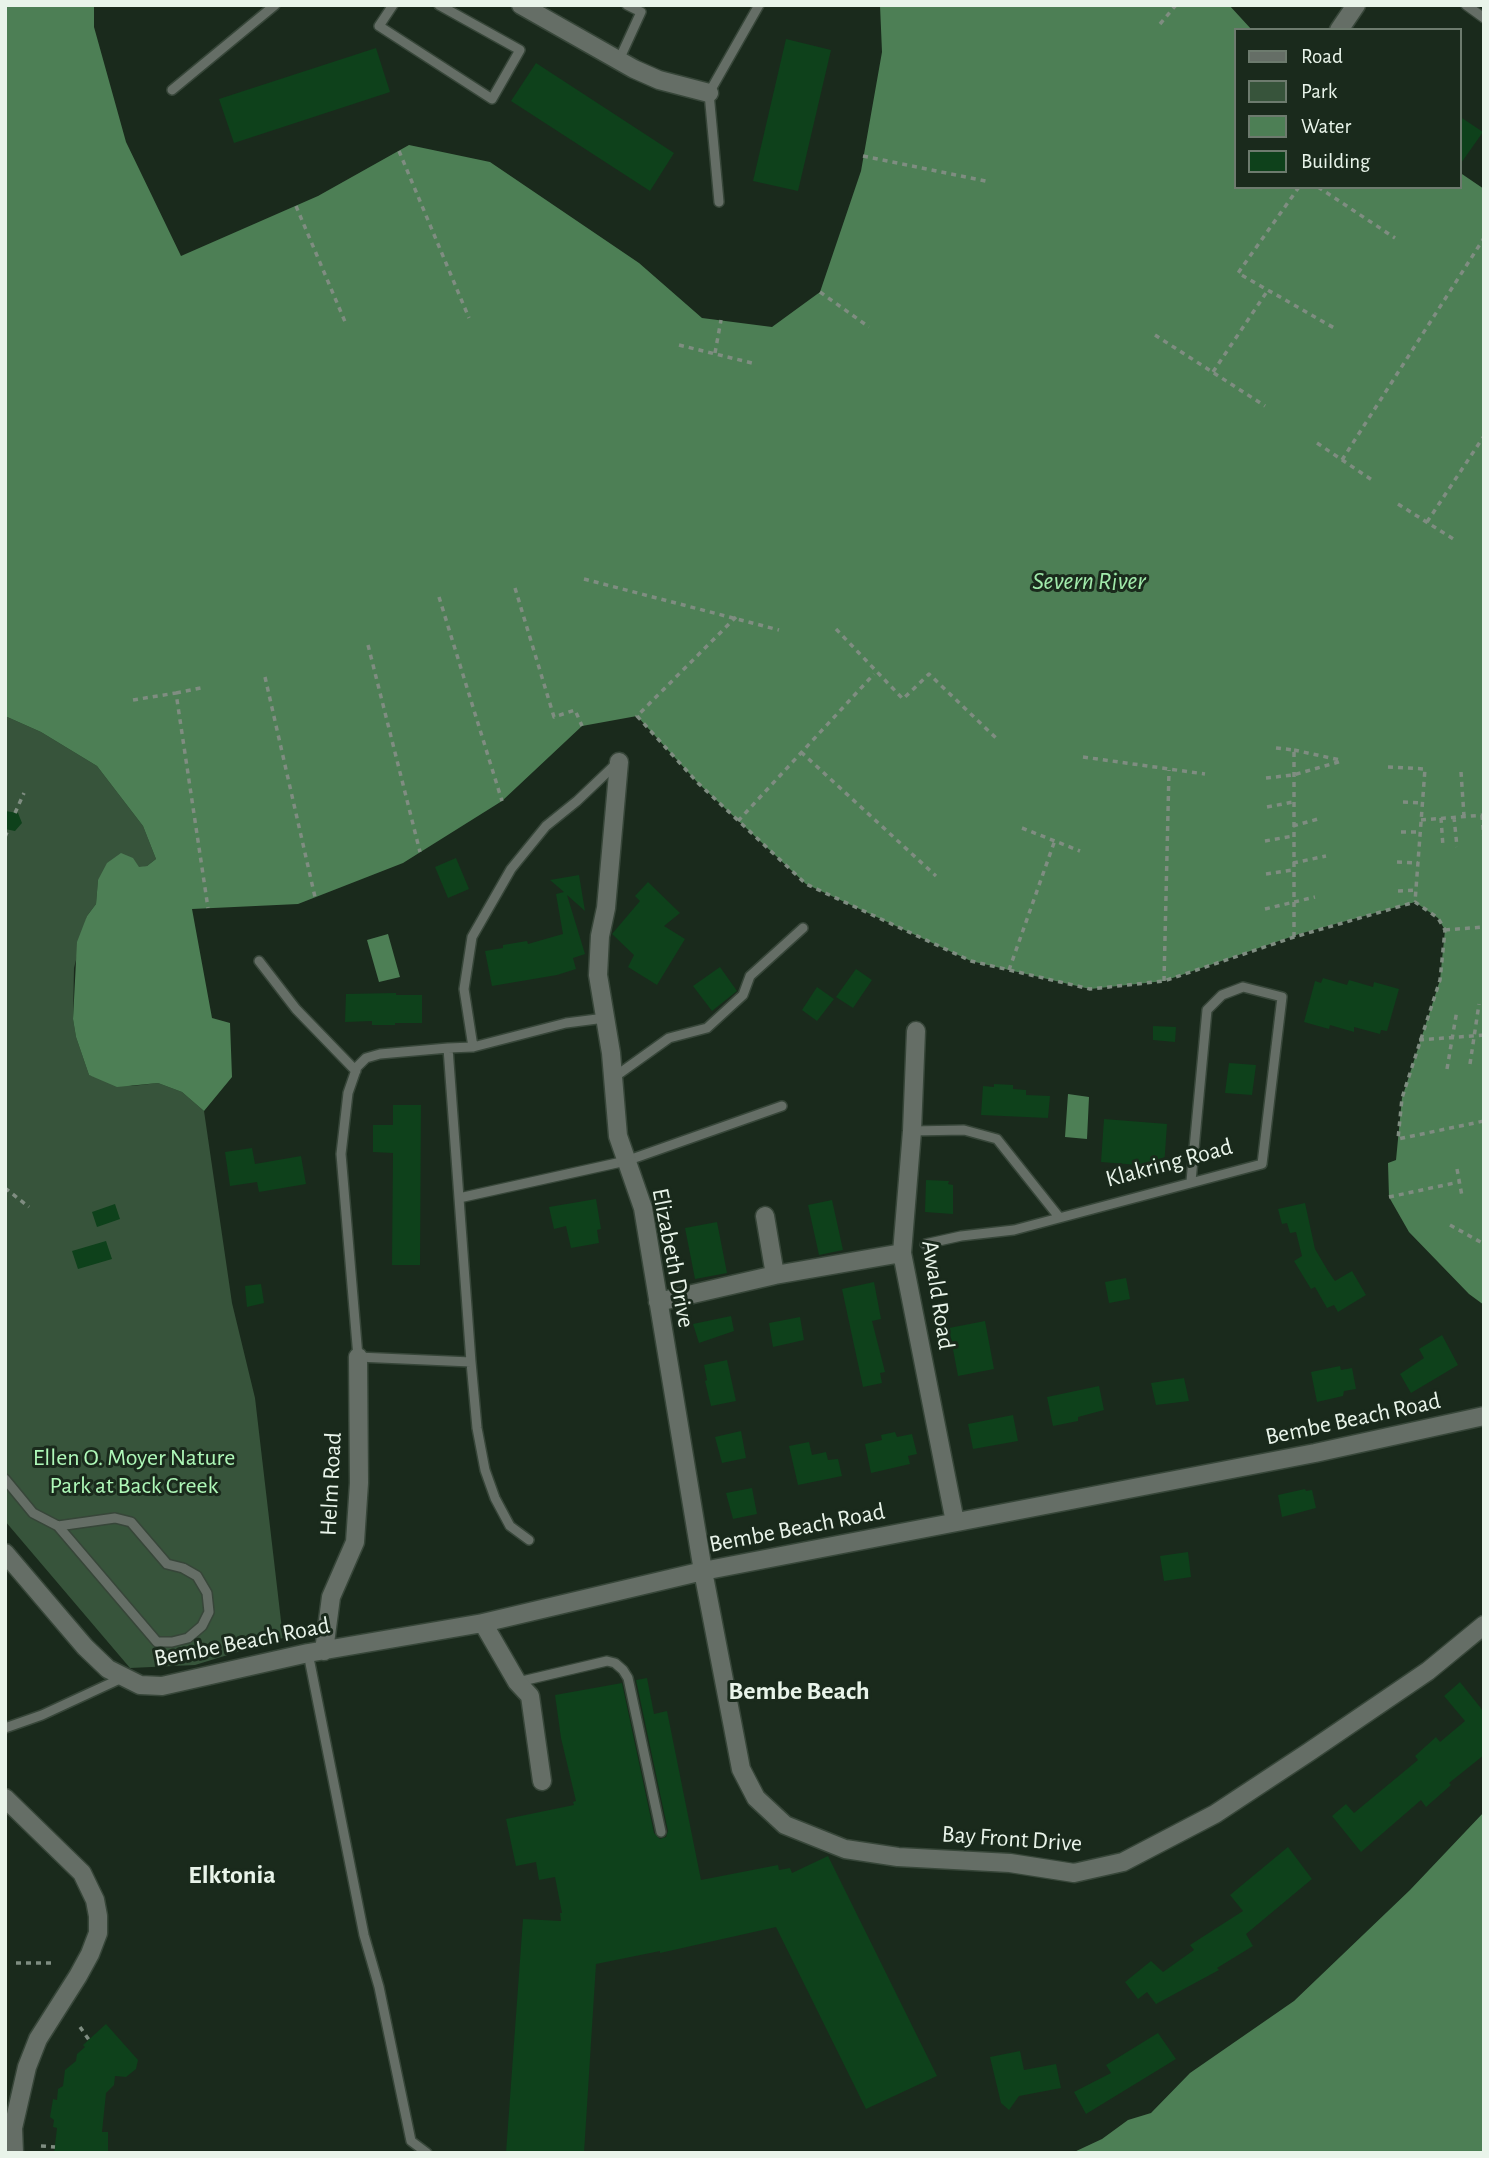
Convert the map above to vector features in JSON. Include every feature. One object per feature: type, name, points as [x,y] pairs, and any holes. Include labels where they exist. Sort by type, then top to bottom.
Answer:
[{"type":"street","points":[[521,5],[619,61],[659,80],[709,93]]},
{"type":"street","points":[[1340,28],[1356,5]]},
{"type":"street","name":"Elizabeth Drive","points":[[619,762],[598,975],[613,1078],[618,1136],[643,1208],[703,1571]]},
{"type":"street","name":"Awald Road","points":[[916,1031],[912,1131],[901,1253],[956,1522]]},
{"type":"street","points":[[765,1216],[775,1275]]},
{"type":"street","points":[[658,1302],[775,1275],[901,1253]]},
{"type":"street","name":"Helm Road","points":[[316,1652],[331,1597],[355,1542],[359,1483],[358,1357]]},
{"type":"street","name":"Bembe Beach Road","points":[[122,1678],[140,1685],[162,1686],[316,1652],[483,1623],[703,1571],[1328,1451],[1484,1416]]},
{"type":"street","points":[[5,1553],[85,1647],[122,1678]]},
{"type":"street","name":"Bay Front Drive","points":[[703,1571],[741,1769],[756,1798],[785,1825],[845,1849],[898,1857],[1010,1863],[1074,1873],[1123,1862],[1215,1814],[1428,1671],[1484,1625]]},
{"type":"street","points":[[483,1623],[517,1682],[530,1696],[542,1781]]},
{"type":"street","points":[[5,1798],[82,1873],[91,1887],[98,1916],[98,1933],[90,1954],[38,2039],[27,2067],[9,2127],[14,2153]]},
{"type":"lane","points":[[172,90],[275,5]]},
{"type":"lane","points":[[393,5],[379,26],[492,99],[520,50],[439,5]]},
{"type":"lane","points":[[619,61],[641,12],[627,5]]},
{"type":"lane","points":[[719,202],[709,93],[759,5]]},
{"type":"lane","points":[[1466,5],[1484,18]]},
{"type":"lane","points":[[474,1046],[464,989],[472,937],[512,869],[546,826],[619,762]]},
{"type":"lane","points":[[613,1078],[669,1038],[708,1028],[743,995],[750,976],[803,928]]},
{"type":"lane","points":[[260,961],[296,1009],[356,1070]]},
{"type":"lane","name":"Klakring Road","points":[[925,1244],[961,1236],[1014,1230],[1262,1164],[1282,997],[1243,987],[1222,995],[1208,1010],[1191,1181]]},
{"type":"lane","points":[[471,1362],[358,1357],[341,1154],[348,1093],[356,1070],[366,1058],[380,1054],[474,1046],[566,1023],[605,1018]]},
{"type":"lane","points":[[449,1048],[477,1429],[485,1470],[495,1498],[510,1526],[529,1541]]},
{"type":"lane","points":[[459,1198],[626,1161],[782,1106]]},
{"type":"lane","points":[[912,1131],[964,1130],[998,1139],[1059,1217]]},
{"type":"lane","points":[[5,1479],[33,1513],[58,1527],[158,1642],[188,1638],[202,1626],[209,1612],[207,1593],[197,1576],[183,1568],[167,1564],[131,1522],[115,1517],[58,1527]]},
{"type":"lane","points":[[316,1652],[364,1935],[379,1987],[411,2141],[427,2153]]},
{"type":"lane","points":[[517,1682],[607,1661],[615,1663],[623,1670],[628,1678],[661,1832]]},
{"type":"lane","points":[[5,1728],[42,1715],[122,1678]]},
{"type":"path","points":[[1160,24],[1176,5]]},
{"type":"path","points":[[399,150],[469,318]]},
{"type":"path","points":[[863,156],[990,182]]},
{"type":"path","points":[[1297,189],[1238,273],[1336,329]]},
{"type":"path","points":[[1321,189],[1395,238]]},
{"type":"path","points":[[296,206],[346,324]]},
{"type":"path","points":[[1342,460],[1484,238]]},
{"type":"path","points":[[1213,372],[1268,290]]},
{"type":"path","points":[[820,292],[869,327]]},
{"type":"path","points":[[715,354],[721,320]]},
{"type":"path","points":[[1155,335],[1265,406]]},
{"type":"path","points":[[679,345],[756,364]]},
{"type":"path","points":[[1427,522],[1484,436]]},
{"type":"path","points":[[1317,443],[1372,480]]},
{"type":"path","points":[[1398,504],[1455,540]]},
{"type":"path","points":[[584,579],[779,630]]},
{"type":"path","points":[[516,587],[554,717],[575,710],[582,726]]},
{"type":"path","points":[[439,597],[502,802]]},
{"type":"path","points":[[736,617],[637,716],[698,783],[806,884],[971,961],[1090,989],[1164,981],[1293,937],[1415,902]]},
{"type":"path","points":[[835,629],[903,699],[929,674],[996,738]]},
{"type":"path","points":[[368,645],[420,852]]},
{"type":"path","points":[[738,821],[874,674]]},
{"type":"path","points":[[265,677],[316,897]]},
{"type":"path","points":[[133,700],[205,687]]},
{"type":"path","points":[[176,692],[208,908]]},
{"type":"path","points":[[1266,778],[1293,775],[1342,761],[1276,748]]},
{"type":"path","points":[[1293,937],[1294,750]]},
{"type":"path","points":[[801,752],[936,876]]},
{"type":"path","points":[[1083,757],[1205,774]]},
{"type":"path","points":[[1388,767],[1425,769],[1415,902]]},
{"type":"path","points":[[1164,981],[1169,769]]},
{"type":"path","points":[[1461,772],[1465,816]]},
{"type":"path","points":[[15,813],[24,793]]},
{"type":"path","points":[[1267,807],[1293,802]]},
{"type":"path","points":[[1403,802],[1422,803]]},
{"type":"path","points":[[1421,820],[1483,815],[1484,840]]},
{"type":"path","points":[[1454,817],[1457,847]]},
{"type":"path","points":[[1441,818],[1443,847]]},
{"type":"path","points":[[1293,826],[1318,819]]},
{"type":"path","points":[[1023,828],[1080,851]]},
{"type":"path","points":[[5,837],[8,830]]},
{"type":"path","points":[[1401,832],[1420,832]]},
{"type":"path","points":[[1265,841],[1293,836]]},
{"type":"path","points":[[1009,970],[1055,840]]},
{"type":"path","points":[[1293,863],[1326,856]]},
{"type":"path","points":[[1397,862],[1418,863]]},
{"type":"path","points":[[1266,874],[1293,870]]},
{"type":"path","points":[[1398,891],[1416,890]]},
{"type":"path","points":[[1265,909],[1315,897]]},
{"type":"path","points":[[1415,902],[1438,918],[1445,930],[1440,980],[1402,1098],[1398,1139],[1484,1121]]},
{"type":"path","points":[[1445,930],[1484,927]]},
{"type":"path","points":[[1470,1064],[1479,1004]]},
{"type":"path","points":[[1447,1069],[1457,1010]]},
{"type":"path","points":[[1419,1040],[1484,1035]]},
{"type":"path","points":[[1457,1169],[1462,1196]]},
{"type":"path","points":[[1389,1197],[1459,1182]]},
{"type":"path","points":[[5,1188],[29,1207]]},
{"type":"path","points":[[1450,1225],[1484,1244]]},
{"type":"path","points":[[16,1963],[53,1963]]},
{"type":"path","points":[[80,2027],[89,2040]]},
{"type":"path","points":[[41,2146],[55,2147]]},
{"type":"green space","name":"Ellen O. Moyer Nature Park at Back Creek","points":[[5,716],[41,732],[97,766],[143,826],[156,859],[147,866],[98,880],[96,904],[87,916],[74,968],[73,1019],[89,1075],[132,1086],[158,1083],[182,1092],[204,1111],[232,1303],[255,1398],[283,1638],[195,1665],[130,1668],[5,1521]]},
{"type":"water","name":"Severn River","points":[[5,5],[94,5],[94,27],[126,142],[181,256],[318,196],[409,145],[490,162],[639,263],[702,318],[772,327],[820,292],[861,171],[882,52],[880,5],[1229,5],[1250,28],[1234,28],[1234,189],[1461,189],[1461,173],[1484,189],[1484,1305],[1469,1294],[1409,1232],[1389,1197],[1388,1163],[1396,1160],[1402,1098],[1440,980],[1445,930],[1438,918],[1415,902],[1299,934],[1164,981],[1090,989],[971,961],[806,884],[698,783],[637,716],[582,726],[502,801],[403,863],[298,904],[192,909],[212,1018],[230,1023],[232,1077],[204,1111],[182,1092],[158,1083],[117,1087],[89,1075],[73,1019],[77,942],[87,916],[96,904],[98,880],[107,863],[121,853],[133,858],[139,867],[147,866],[156,859],[143,826],[97,766],[41,732],[5,716]]},
{"type":"water","points":[[388,934],[400,977],[379,982],[367,940]]},
{"type":"water","points":[[1068,1094],[1089,1097],[1087,1139],[1065,1137]]},
{"type":"water","points":[[1484,1812],[1484,2153],[1072,2153],[1102,2139],[1128,2120],[1151,2113],[1190,2073],[1294,2001],[1410,1890]]},
{"type":"building","points":[[786,39],[831,50],[798,191],[753,181]]},
{"type":"building","points":[[376,48],[390,92],[234,143],[219,99]]},
{"type":"building","points":[[536,63],[674,153],[650,191],[511,101]]},
{"type":"building","points":[[1461,117],[1483,132],[1461,163]]},
{"type":"building","points":[[5,811],[18,813],[22,823],[15,831],[5,829]]},
{"type":"building","points":[[456,858],[469,889],[448,898],[435,867]]},
{"type":"building","points":[[579,875],[585,911],[567,895],[585,954],[573,958],[576,969],[557,975],[492,986],[485,951],[527,941],[528,944],[563,934],[556,894],[564,892],[550,880]]},
{"type":"building","points":[[648,882],[680,913],[664,926],[685,939],[657,985],[628,967],[634,955],[612,934],[640,901],[635,896]]},
{"type":"building","points":[[720,967],[737,991],[712,1011],[693,986]]},
{"type":"building","points":[[856,969],[872,980],[853,1008],[836,997]]},
{"type":"building","points":[[1323,978],[1347,985],[1349,980],[1373,987],[1374,982],[1399,989],[1387,1031],[1381,1030],[1380,1034],[1354,1027],[1354,1032],[1330,1025],[1329,1029],[1304,1022],[1315,981],[1321,983]]},
{"type":"building","points":[[817,987],[834,999],[817,1021],[802,1010]]},
{"type":"building","points":[[346,994],[422,995],[422,1023],[372,1025],[372,1021],[345,1022]]},
{"type":"building","points":[[1153,1026],[1176,1027],[1175,1042],[1153,1040]]},
{"type":"building","points":[[1229,1063],[1256,1065],[1252,1095],[1225,1093]]},
{"type":"building","points":[[994,1084],[1013,1085],[1013,1089],[1026,1090],[1026,1095],[1050,1096],[1048,1118],[981,1115],[983,1086],[994,1087]]},
{"type":"building","points":[[393,1105],[421,1105],[420,1265],[392,1265],[393,1153],[373,1152],[373,1125],[393,1125]]},
{"type":"building","points":[[1104,1119],[1167,1124],[1164,1167],[1101,1162]]},
{"type":"building","points":[[252,1148],[255,1164],[301,1156],[306,1184],[259,1192],[257,1182],[230,1186],[225,1152]]},
{"type":"building","points":[[926,1180],[949,1181],[948,1184],[953,1185],[953,1214],[925,1212]]},
{"type":"building","points":[[596,1199],[601,1229],[597,1230],[599,1243],[571,1248],[566,1226],[554,1229],[549,1207]]},
{"type":"building","points":[[832,1200],[843,1250],[819,1255],[808,1205]]},
{"type":"building","points":[[1305,1203],[1315,1249],[1328,1271],[1335,1281],[1352,1271],[1366,1295],[1338,1312],[1334,1305],[1327,1308],[1315,1287],[1311,1289],[1294,1261],[1302,1256],[1296,1232],[1290,1233],[1287,1223],[1282,1224],[1278,1209]]},
{"type":"building","points":[[115,1204],[120,1219],[97,1227],[92,1212]]},
{"type":"building","points":[[717,1222],[727,1273],[695,1279],[685,1228]]},
{"type":"building","points":[[106,1241],[112,1259],[78,1269],[72,1251]]},
{"type":"building","points":[[1126,1278],[1130,1299],[1109,1303],[1105,1282]]},
{"type":"building","points":[[874,1282],[881,1319],[872,1321],[885,1372],[880,1373],[882,1383],[863,1387],[842,1289]]},
{"type":"building","points":[[261,1284],[264,1303],[247,1307],[245,1286]]},
{"type":"building","points":[[731,1316],[734,1331],[699,1343],[693,1324]]},
{"type":"building","points":[[800,1317],[804,1340],[773,1347],[769,1323]]},
{"type":"building","points":[[985,1321],[994,1369],[958,1376],[949,1328]]},
{"type":"building","points":[[1442,1335],[1458,1365],[1411,1393],[1400,1374],[1424,1358],[1419,1349]]},
{"type":"building","points":[[727,1360],[736,1401],[711,1406],[704,1365]]},
{"type":"building","points":[[1340,1366],[1341,1370],[1352,1368],[1356,1389],[1344,1391],[1343,1396],[1317,1402],[1311,1372]]},
{"type":"building","points":[[1184,1378],[1189,1401],[1156,1405],[1151,1383]]},
{"type":"building","points":[[1099,1386],[1104,1410],[1078,1417],[1078,1421],[1053,1426],[1047,1397]]},
{"type":"building","points":[[1013,1415],[1018,1441],[973,1449],[968,1424]]},
{"type":"building","points":[[741,1431],[746,1458],[722,1463],[715,1437]]},
{"type":"building","points":[[895,1432],[897,1437],[912,1434],[917,1454],[908,1456],[910,1464],[871,1473],[865,1444],[882,1440],[881,1435]]},
{"type":"building","points":[[809,1442],[812,1455],[826,1452],[828,1460],[838,1459],[842,1476],[798,1485],[789,1446]]},
{"type":"building","points":[[752,1488],[757,1514],[733,1519],[726,1493]]},
{"type":"building","points":[[1312,1490],[1316,1508],[1282,1517],[1278,1495]]},
{"type":"building","points":[[1188,1552],[1191,1577],[1164,1581],[1160,1556]]},
{"type":"building","points":[[647,1678],[654,1714],[667,1711],[701,1880],[778,1865],[779,1870],[790,1868],[792,1873],[828,1856],[937,2076],[866,2109],[776,1927],[660,1953],[596,1964],[584,2153],[506,2153],[523,1919],[561,1921],[562,1913],[555,1877],[539,1880],[536,1862],[516,1866],[506,1819],[574,1805],[573,1802],[576,1801],[561,1738],[555,1695],[622,1683],[654,1833],[660,1839],[666,1837],[668,1831],[636,1680]]},
{"type":"building","points":[[1460,1682],[1484,1712],[1484,1755],[1449,1783],[1451,1785],[1426,1807],[1421,1800],[1361,1852],[1332,1816],[1346,1804],[1354,1813],[1418,1760],[1415,1756],[1436,1737],[1440,1742],[1465,1721],[1444,1696]]},
{"type":"building","points":[[1288,1847],[1312,1879],[1246,1934],[1253,1946],[1217,1968],[1219,1970],[1156,2004],[1147,1992],[1138,1999],[1125,1982],[1151,1961],[1163,1972],[1194,1950],[1190,1945],[1243,1911],[1230,1895]]},
{"type":"building","points":[[106,2024],[138,2060],[136,2069],[126,2077],[115,2076],[114,2085],[106,2093],[102,2132],[108,2132],[108,2153],[54,2153],[57,2128],[53,2127],[54,2120],[50,2117],[53,2099],[57,2100],[58,2089],[63,2086],[65,2070],[76,2061],[77,2054],[85,2047],[83,2045]]},
{"type":"building","points":[[1158,2033],[1176,2059],[1086,2114],[1074,2092],[1111,2073],[1106,2065]]},
{"type":"building","points":[[1020,2051],[1024,2070],[1056,2064],[1061,2088],[1019,2096],[1009,2110],[1001,2103],[990,2057]]},
{"type":"district","name":"Bembe Beach","points":[[799,1691]]},
{"type":"district","name":"Elktonia","points":[[232,1875]]}]
